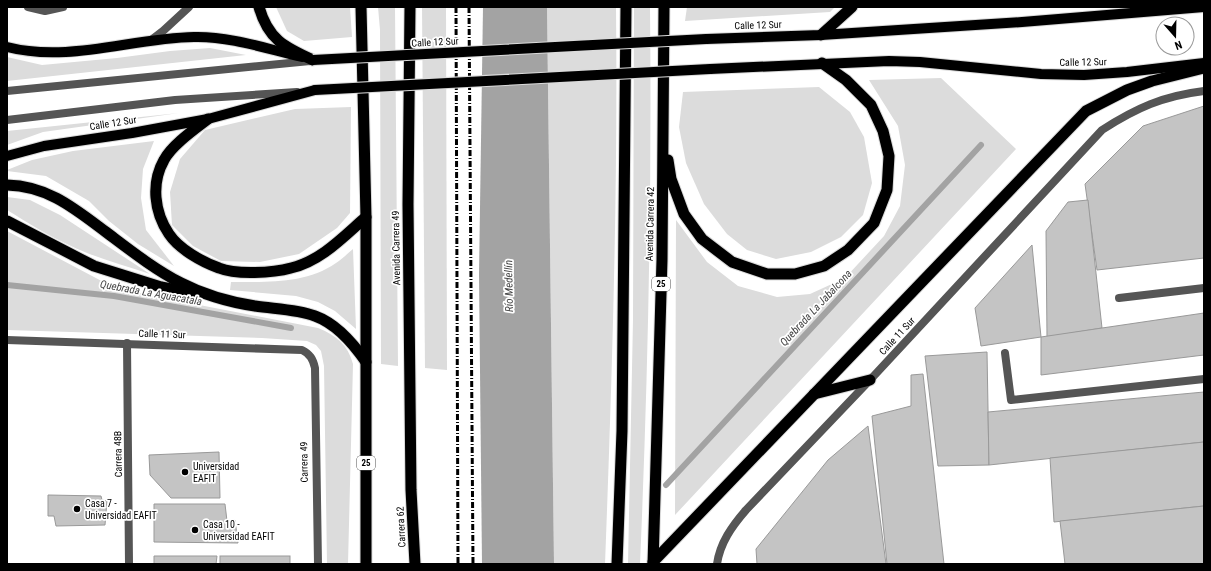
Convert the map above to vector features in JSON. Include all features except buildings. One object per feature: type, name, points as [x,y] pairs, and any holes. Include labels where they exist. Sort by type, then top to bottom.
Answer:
[{"type":"highway","points":[[259,7],[263,20],[273,36],[296,52],[313,60]]},
{"type":"highway","name":"25","points":[[361,7],[366,217],[366,564]]},
{"type":"highway","name":"Avenida Carrera 49","points":[[410,7],[408,204],[411,490]]},
{"type":"highway","points":[[617,564],[622,431],[626,7]]},
{"type":"highway","name":"Avenida Carrera 42","points":[[653,563],[660,344],[664,7]]},
{"type":"highway","points":[[821,35],[852,7]]},
{"type":"highway","points":[[663,130],[671,179],[684,214],[702,239],[732,262],[767,274],[795,274],[824,266],[848,250],[874,223],[887,190],[890,156],[884,130],[871,105],[846,80],[822,63]]},
{"type":"highway","points":[[653,563],[813,394],[1086,111],[1127,90],[1152,81],[1204,68]]},
{"type":"highway","points":[[208,118],[181,140],[164,158],[156,179],[155,200],[162,220],[170,235],[185,250],[219,269],[256,272],[291,268],[315,258],[330,248],[366,217]]},
{"type":"highway","points":[[7,185],[20,185],[36,188],[70,205],[154,268],[181,283],[218,299]]},
{"type":"highway","points":[[7,221],[94,266],[161,287],[236,303],[315,316],[330,324],[347,338],[366,362]]},
{"type":"highway","points":[[813,394],[870,380]]},
{"type":"highway","name":"Carrera 62","points":[[411,490],[414,564]]},
{"type":"main road","name":"Calle 12 Sur","points":[[7,47],[32,52],[70,52],[150,41],[196,37],[218,38],[313,60],[706,39],[821,35],[1037,21],[1204,7]]},
{"type":"main road","name":"Calle 12 Sur","points":[[7,156],[44,146],[132,133],[208,118],[316,90],[822,63],[889,61],[920,62],[1040,74],[1084,75],[1204,64]]},
{"type":"street","points":[[28,7],[45,11],[63,7]]},
{"type":"street","points":[[150,41],[189,7]]},
{"type":"street","name":"Calle 12 Sur","points":[[7,91],[313,60]]},
{"type":"street","name":"Calle 12 Sur","points":[[7,120],[175,100],[316,90]]},
{"type":"street","name":"Calle 11 Sur","points":[[718,563],[724,541],[732,527],[746,510],[870,380],[1102,130],[1142,107],[1163,99],[1186,93],[1204,92]]},
{"type":"street","points":[[1120,298],[1204,288]]},
{"type":"street","name":"Calle 11 Sur","points":[[7,340],[302,350],[309,354],[313,360]]},
{"type":"street","name":"Carrera 48B","points":[[127,343],[129,564]]},
{"type":"street","points":[[1005,352],[1011,400],[1204,379]]},
{"type":"street","name":"Carrera 49","points":[[313,360],[315,368],[318,564]]},
{"type":"shaded area","points":[[276,7],[350,7],[352,37],[304,41],[287,31]]},
{"type":"shaded area","points":[[378,7],[395,7],[398,366],[381,364],[380,30]]},
{"type":"shaded area","points":[[422,7],[446,7],[447,370],[425,368]]},
{"type":"shaded area","points":[[547,7],[616,7],[614,286],[605,564],[554,564]]},
{"type":"shaded area","points":[[634,7],[650,7],[650,216],[640,564],[628,564],[633,320]]},
{"type":"shaded area","points":[[687,7],[835,7],[830,12],[685,21]]},
{"type":"shaded area","points":[[210,48],[246,55],[7,81],[7,57],[42,65]]},
{"type":"shaded area","points":[[941,78],[1016,149],[675,515],[676,220],[707,262],[738,286],[777,297],[810,294],[845,278],[884,236],[900,206],[905,165],[898,126],[869,80]]},
{"type":"shaded area","points":[[819,87],[850,112],[864,137],[872,183],[863,215],[841,237],[811,252],[776,259],[747,250],[727,234],[704,204],[686,163],[679,127],[683,92]]},
{"type":"shaded area","points":[[351,107],[350,213],[337,228],[299,254],[260,262],[221,261],[193,246],[172,225],[170,192],[180,159],[205,130],[295,109]]},
{"type":"shaded area","points":[[179,113],[43,132],[7,145],[7,131]]},
{"type":"shaded area","points":[[154,141],[143,169],[141,198],[146,230],[174,266],[138,244],[109,221],[89,201],[46,176],[7,171],[32,160],[73,151]]},
{"type":"shaded area","points":[[7,197],[30,200],[60,215],[150,274],[90,254],[55,238],[7,210]]},
{"type":"shaded area","points":[[7,231],[111,286],[153,296],[318,328],[336,337],[348,351],[353,364],[348,564],[327,564],[324,366],[321,351],[316,345],[307,341],[262,338],[7,330]]},
{"type":"shaded area","points":[[353,249],[356,329],[335,311],[318,302],[296,296],[230,290],[231,282],[272,282],[312,275],[336,263]]},
{"type":"water","name":"Río Medellín","points":[[483,7],[547,7],[554,564],[482,564],[479,274]]},
{"type":"waterway","name":"Quebrada La Jabalcona","points":[[666,485],[981,145]]},
{"type":"waterway","name":"Quebrada La Aguacatala","points":[[7,285],[114,296],[291,328]]},
{"type":"railway","points":[[456,7],[458,564]]},
{"type":"railway","points":[[469,7],[473,564]]},
{"type":"place","name":"Universidad EAFIT","points":[[185,472]]},
{"type":"place","name":"Casa 7 - Universidad EAFIT","points":[[77,509]]},
{"type":"place","name":"Casa 10 - Universidad EAFIT","points":[[195,530]]}]
